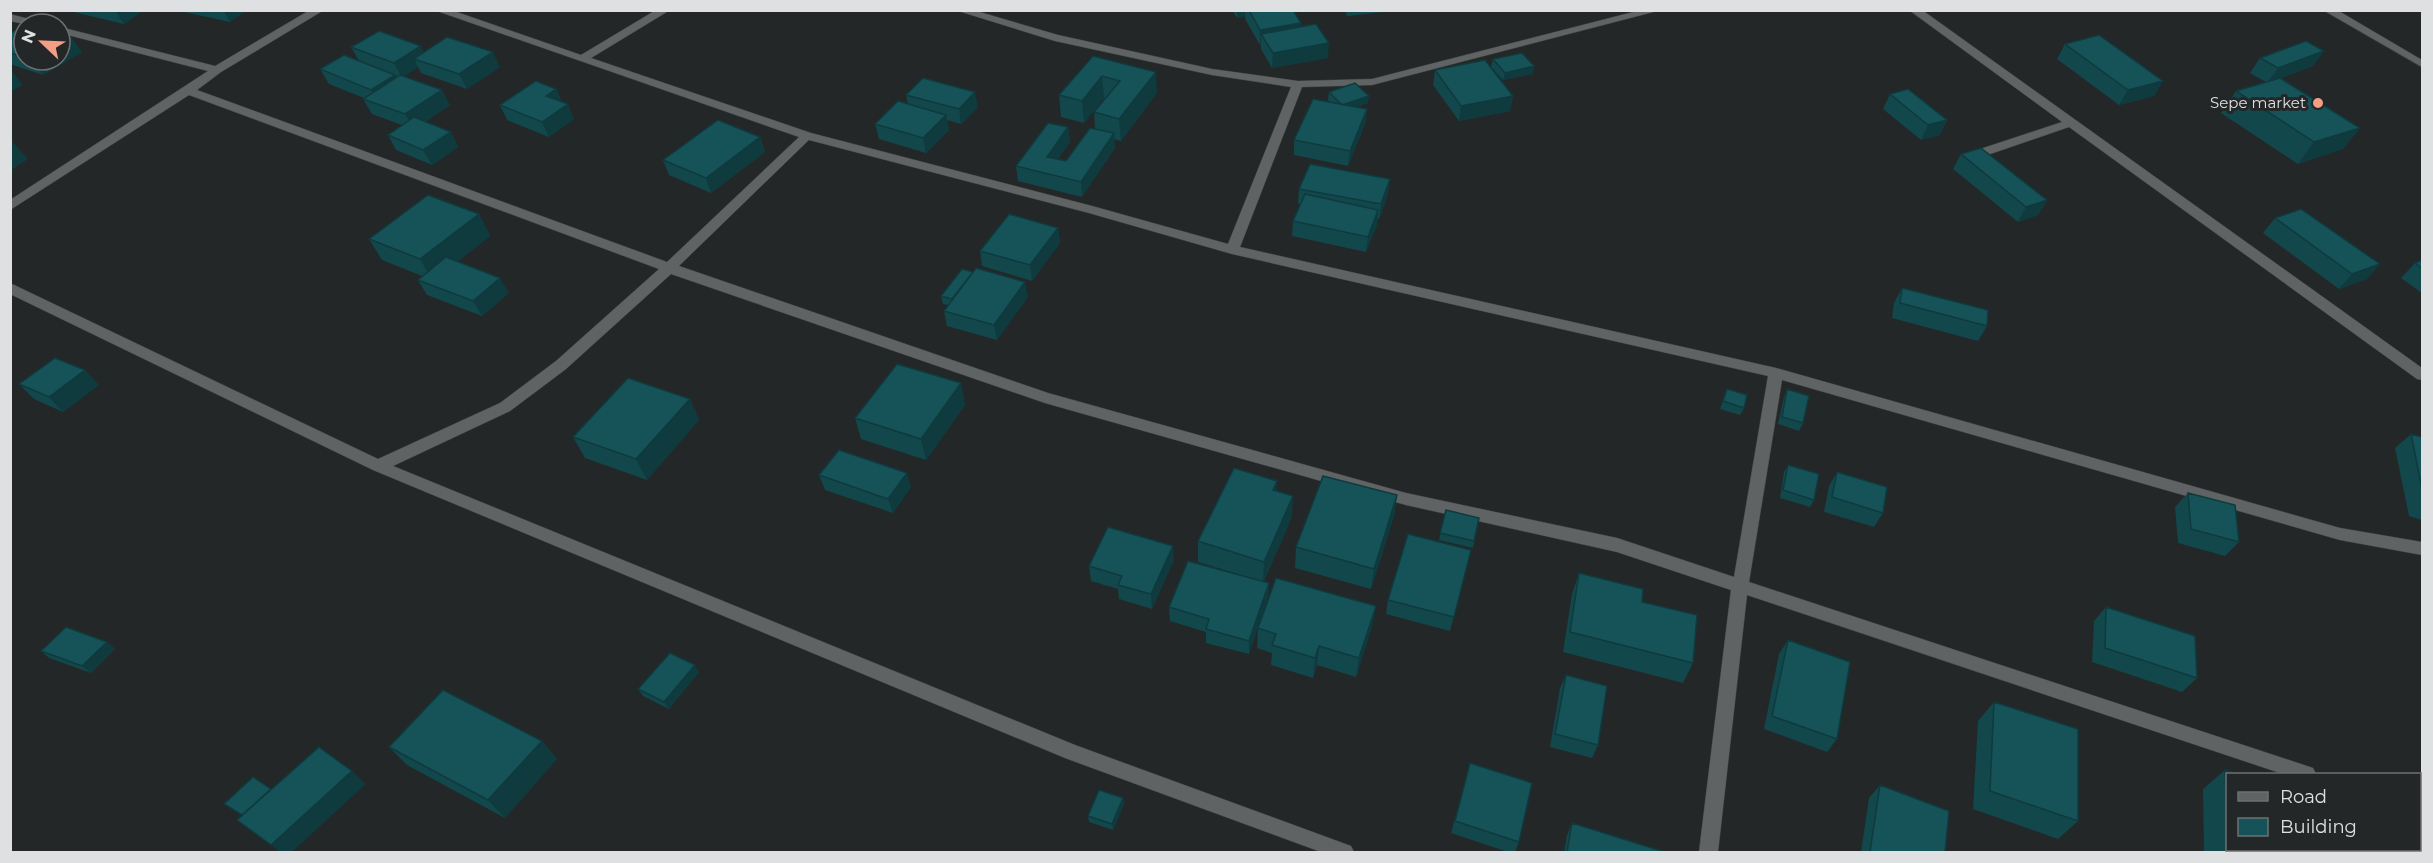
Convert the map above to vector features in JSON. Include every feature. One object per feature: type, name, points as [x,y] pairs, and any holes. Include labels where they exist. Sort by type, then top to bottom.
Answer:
[{"type":"street","points":[[10,206],[217,70],[319,10]]},
{"type":"street","points":[[440,10],[807,136],[1092,210],[1232,250],[1776,373],[2340,534],[2422,549]]},
{"type":"street","points":[[582,59],[665,10]]},
{"type":"street","points":[[960,10],[1055,38],[1149,59],[1212,72],[1298,84],[1372,82],[1656,10]]},
{"type":"street","points":[[1914,10],[2422,375]]},
{"type":"street","points":[[2328,10],[2420,60]]},
{"type":"street","points":[[72,33],[217,70]]},
{"type":"street","points":[[1232,250],[1298,84]]},
{"type":"street","points":[[188,91],[669,268],[1045,398],[1406,499],[1617,545],[2304,773]]},
{"type":"street","points":[[1959,160],[2071,123]]},
{"type":"street","points":[[378,466],[505,407],[561,365],[669,268],[807,136]]},
{"type":"street","points":[[10,288],[378,466],[1071,752],[1344,852]]},
{"type":"street","points":[[1708,852],[1740,587],[1776,373]]},
{"type":"building","points":[[1249,10],[1293,10],[1301,23],[1260,30]]},
{"type":"building","points":[[1316,24],[1329,43],[1273,53],[1261,34]]},
{"type":"building","points":[[379,31],[421,46],[394,63],[351,47]]},
{"type":"building","points":[[12,32],[12,54],[10,53],[10,33]]},
{"type":"building","points":[[2099,35],[2163,81],[2128,90],[2065,44]]},
{"type":"building","points":[[447,37],[493,52],[459,74],[414,59]]},
{"type":"building","points":[[2306,41],[2324,51],[2278,68],[2260,58]]},
{"type":"building","points":[[1522,53],[1534,66],[1505,73],[1493,59]]},
{"type":"building","points":[[344,55],[395,75],[371,90],[320,69]]},
{"type":"building","points":[[1093,56],[1156,72],[1119,119],[1094,112],[1120,81],[1102,76],[1082,101],[1059,95]]},
{"type":"building","points":[[1485,60],[1513,96],[1461,106],[1435,70]]},
{"type":"building","points":[[400,75],[442,90],[405,114],[363,99]]},
{"type":"building","points":[[923,78],[975,92],[959,109],[906,95]]},
{"type":"building","points":[[2280,78],[2360,128],[2314,142],[2236,91]]},
{"type":"building","points":[[536,81],[556,89],[546,96],[568,104],[542,122],[500,105]]},
{"type":"building","points":[[1355,83],[1369,96],[1342,105],[1329,92]]},
{"type":"building","points":[[1908,89],[1947,120],[1928,125],[1890,94]]},
{"type":"building","points":[[1313,99],[1367,109],[1350,151],[1294,140]]},
{"type":"building","points":[[898,101],[946,115],[923,138],[875,124]]},
{"type":"building","points":[[414,117],[451,132],[423,150],[388,135]]},
{"type":"building","points":[[718,120],[760,137],[706,178],[663,160]]},
{"type":"building","points":[[1048,123],[1068,127],[1047,157],[1066,161],[1090,128],[1114,133],[1081,182],[1016,166]]},
{"type":"building","points":[[1981,148],[2047,200],[2026,207],[1961,154]]},
{"type":"building","points":[[1310,164],[1390,179],[1381,204],[1299,189]]},
{"type":"building","points":[[1305,194],[1378,210],[1368,237],[1293,221]]},
{"type":"building","points":[[428,195],[479,214],[420,259],[369,239]]},
{"type":"building","points":[[2301,209],[2380,264],[2352,274],[2275,218]]},
{"type":"building","points":[[1009,214],[1058,228],[1030,265],[980,251]]},
{"type":"building","points":[[446,257],[500,278],[473,301],[418,280]]},
{"type":"building","points":[[2422,260],[2422,268],[2415,263]]},
{"type":"building","points":[[976,268],[1025,282],[994,325],[944,311]]},
{"type":"building","points":[[962,269],[973,272],[952,299],[941,296]]},
{"type":"building","points":[[1902,288],[1988,310],[1987,326],[1900,303]]},
{"type":"building","points":[[55,358],[85,370],[49,397],[19,384]]},
{"type":"building","points":[[897,364],[961,383],[921,439],[855,418]]},
{"type":"building","points":[[628,378],[690,399],[636,459],[573,437]]},
{"type":"building","points":[[1727,389],[1747,395],[1744,408],[1723,401]]},
{"type":"building","points":[[1787,389],[1809,396],[1803,423],[1782,417]]},
{"type":"building","points":[[2411,434],[2422,437],[2422,489]]},
{"type":"building","points":[[839,450],[907,473],[888,499],[819,475]]},
{"type":"building","points":[[1788,465],[1819,474],[1814,500],[1783,490]]},
{"type":"building","points":[[1234,468],[1277,481],[1273,490],[1293,496],[1264,562],[1198,541]]},
{"type":"building","points":[[1837,472],[1887,487],[1883,513],[1832,497]]},
{"type":"building","points":[[1323,476],[1397,495],[1374,569],[1296,547]]},
{"type":"building","points":[[2188,493],[2235,505],[2239,542],[2191,529]]},
{"type":"building","points":[[1446,510],[1479,518],[1474,541],[1440,533]]},
{"type":"building","points":[[1108,527],[1173,546],[1151,594],[1118,585],[1122,576],[1089,566]]},
{"type":"building","points":[[1408,534],[1471,550],[1454,617],[1388,600]]},
{"type":"building","points":[[1188,561],[1269,583],[1249,641],[1206,629],[1209,619],[1169,607]]},
{"type":"building","points":[[1579,573],[1643,589],[1642,602],[1697,615],[1693,663],[1570,632]]},
{"type":"building","points":[[1276,578],[1376,606],[1359,658],[1319,646],[1315,658],[1272,645],[1276,634],[1258,628]]},
{"type":"building","points":[[2106,607],[2195,636],[2197,678],[2105,648]]},
{"type":"building","points":[[66,627],[107,642],[82,666],[41,651]]},
{"type":"building","points":[[1788,640],[1850,662],[1837,739],[1772,716]]},
{"type":"building","points":[[670,653],[695,665],[664,702],[638,689]]},
{"type":"building","points":[[1566,675],[1607,686],[1598,745],[1555,734]]},
{"type":"building","points":[[443,690],[542,741],[488,800],[389,747]]},
{"type":"building","points":[[1994,702],[2078,729],[2078,821],[1990,791]]},
{"type":"building","points":[[319,747],[352,771],[271,845],[237,820]]},
{"type":"building","points":[[1470,763],[1532,783],[1519,842],[1455,821]]},
{"type":"building","points":[[253,777],[271,789],[242,815],[224,804]]},
{"type":"building","points":[[1880,785],[1949,811],[1945,852],[1870,852]]},
{"type":"building","points":[[1099,790],[1123,798],[1112,824],[1088,816]]},
{"type":"building","points":[[1572,823],[1665,852],[1567,852]]},
{"type":"building","points":[[2228,851],[2320,851],[2320,852]]},
{"type":"building","points":[[2397,851],[2397,852],[2322,852]]},
{"type":"place","name":"Sepe market","points":[[2318,103]]}]
